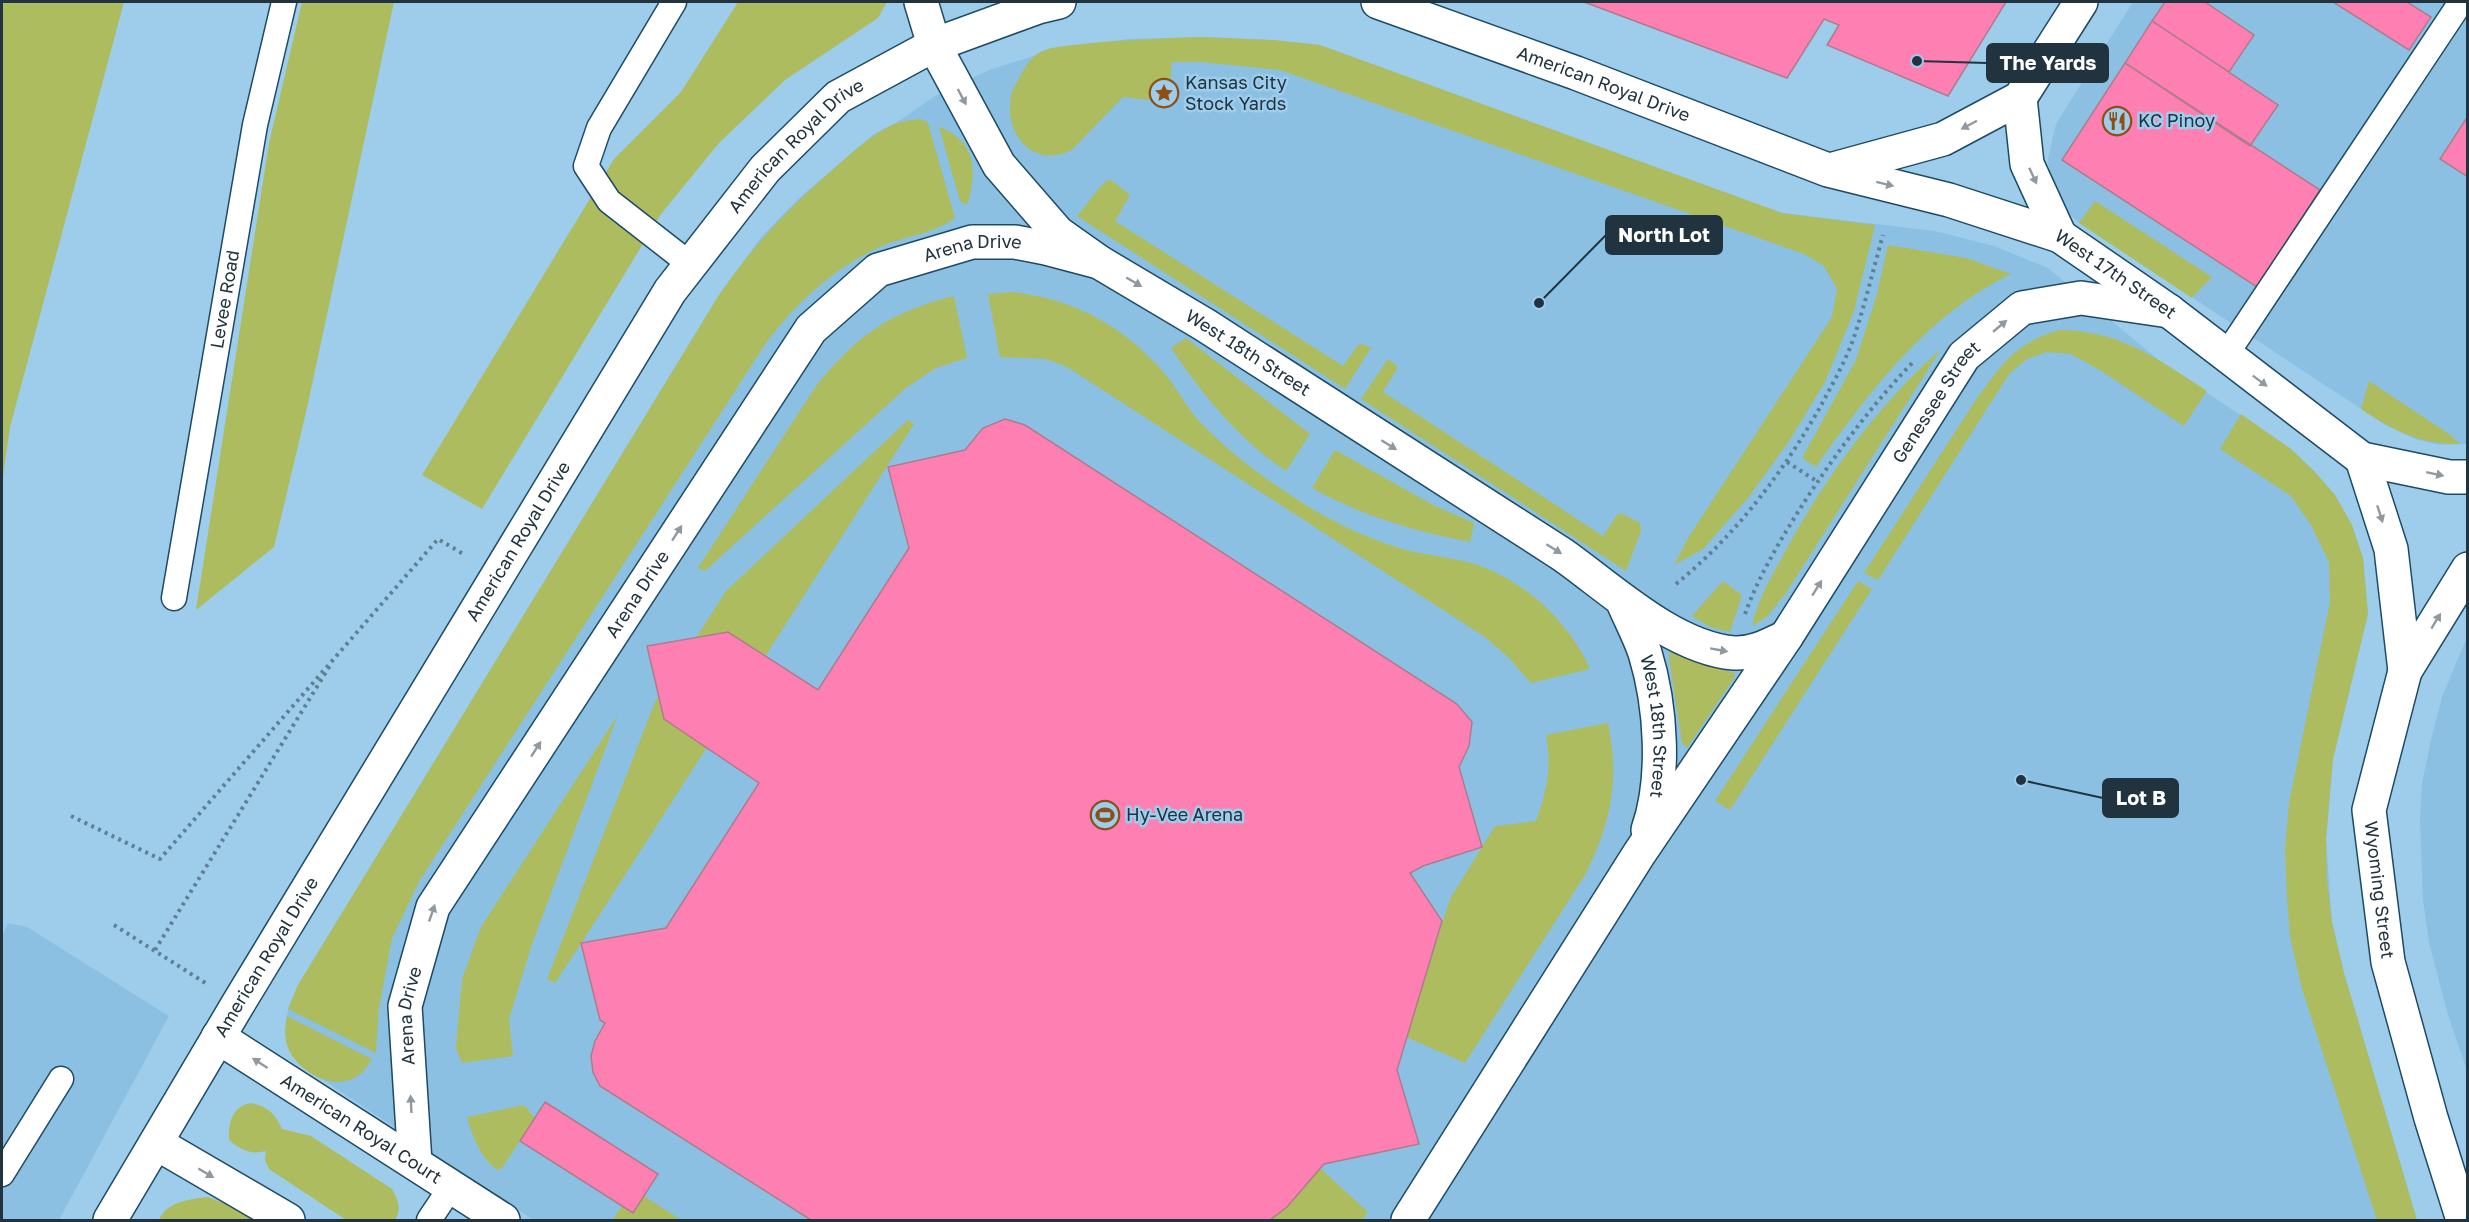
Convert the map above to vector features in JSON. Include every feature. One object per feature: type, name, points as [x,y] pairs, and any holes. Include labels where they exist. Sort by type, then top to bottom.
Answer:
[{"type":"street","name":"West 18th Street","points":[[921,2],[934,45],[999,165],[1058,233],[1099,262],[1205,325],[1563,555],[1623,602],[1707,648],[1735,653],[1759,650],[1786,637]]},
{"type":"street","name":"American Royal Drive","points":[[110,1221],[218,1036],[670,291],[765,169],[838,98],[934,45],[1038,7],[1059,2]]},
{"type":"street","name":"American Royal Drive","points":[[1378,2],[1576,73],[1828,171]]},
{"type":"street","points":[[1828,171],[1943,139],[2020,98],[2081,2]]},
{"type":"street","points":[[2020,98],[2027,164],[2060,236]]},
{"type":"street","name":"West 17th Street","points":[[1828,171],[1948,200],[2060,236],[2169,311],[2362,459]]},
{"type":"street","name":"Arena Drive","points":[[415,1163],[405,1006],[433,907],[811,329],[878,270],[972,242],[1015,242],[1099,262]]},
{"type":"street","name":"Genessee Street","points":[[1640,854],[1786,637],[1957,366],[1972,349],[2022,308],[2081,298],[2169,311]]},
{"type":"street","points":[[2405,671],[2391,549],[2362,459],[2449,477],[2468,477]]},
{"type":"street","name":"Wyoming Street","points":[[2463,1221],[2431,1118],[2388,962],[2368,810],[2405,671],[2468,569]]},
{"type":"street","name":"West 18th Street","points":[[1623,602],[1647,662],[1654,691],[1659,750],[1658,787],[1653,816],[1640,854]]},
{"type":"street","points":[[1408,1221],[1640,854]]},
{"type":"street","name":"American Royal Court","points":[[218,1036],[503,1221]]},
{"type":"street","points":[[156,1143],[288,1221]]},
{"type":"lane","name":"Levee Road","points":[[174,598],[255,124],[284,2]]},
{"type":"lane","points":[[674,2],[599,128],[586,166],[609,201],[691,265]]},
{"type":"lane","points":[[2226,355],[2461,2]]},
{"type":"lane","points":[[2,1174],[60,1079]]},
{"type":"lane","points":[[429,1221],[451,1187]]},
{"type":"path","points":[[1676,584],[1699,566],[1733,531],[1787,462],[1843,363],[1852,341],[1883,235]]},
{"type":"path","points":[[1744,618],[1774,551],[1818,482],[1868,410],[1917,358]]},
{"type":"path","points":[[1787,462],[1818,482]]},
{"type":"path","points":[[71,816],[160,859],[438,539],[499,574]]},
{"type":"path","points":[[155,950],[338,653]]},
{"type":"path","points":[[114,925],[238,1004]]},
{"type":"shaded area","points":[[2133,2],[2467,2],[2467,444],[2439,445],[2415,439],[2384,424],[2079,223],[2065,210],[2050,176],[2048,159],[2056,124]]},
{"type":"shaded area","points":[[1201,37],[1273,40],[1320,45],[1782,213],[1935,231],[1994,246],[2048,268],[2161,362],[2291,449],[2315,472],[2335,495],[2352,525],[2363,558],[2368,614],[2333,759],[2326,839],[2332,922],[2344,973],[2417,1220],[533,1220],[298,1063],[288,1047],[285,1032],[288,1009],[298,985],[719,295],[762,236],[798,199],[875,133],[896,123],[935,96],[989,70],[1061,47],[1129,39]]},
{"type":"shaded area","points":[[2467,637],[2467,1071],[2448,1015],[2429,943],[2423,900],[2420,820],[2422,783],[2442,697]]},
{"type":"shaded area","points":[[8,923],[27,927],[169,1016],[59,1220],[2,1220],[2,937]]},
{"type":"green space","points":[[4,2],[124,2],[10,427],[2,484],[2,10]]},
{"type":"green space","points":[[302,2],[394,2],[307,408],[274,547],[196,610],[269,143]]},
{"type":"green space","points":[[738,2],[887,2],[878,18],[785,80],[719,143],[661,214],[482,509],[422,475],[614,159],[681,92]]},
{"type":"green space","points":[[1201,37],[1273,40],[1320,45],[1782,213],[1875,225],[1854,311],[1825,382],[1789,441],[1749,497],[1703,549],[1674,565],[1688,538],[1832,317],[1837,289],[1824,266],[1804,254],[1280,70],[1201,62],[1172,62],[1169,95],[1153,100],[1123,97],[1072,150],[1058,155],[1034,152],[1024,145],[1017,135],[1010,110],[1012,93],[1028,63],[1042,51],[1059,47],[1142,39]]},
{"type":"green space","points":[[921,119],[928,123],[955,218],[928,231],[882,246],[848,264],[804,300],[766,343],[420,880],[392,938],[379,1008],[376,1053],[288,1009],[298,985],[719,295],[774,226],[804,195],[851,154],[871,137],[894,124]]},
{"type":"green space","points":[[939,127],[961,140],[971,158],[973,169],[967,205],[960,201]]},
{"type":"green space","points":[[1108,180],[1130,195],[1115,221],[1343,366],[1358,345],[1362,344],[1371,348],[1345,389],[1077,216]]},
{"type":"green space","points":[[2095,201],[2212,277],[2192,298],[2079,223]]},
{"type":"green space","points":[[1888,245],[1966,258],[2011,274],[1952,311],[1926,333],[1878,384],[1816,467],[1802,458],[1856,360],[1877,294]]},
{"type":"green space","points":[[1012,292],[1077,308],[1115,329],[1149,356],[1197,418],[1225,446],[1262,476],[1312,509],[1347,528],[1383,543],[1414,552],[1471,563],[1490,570],[1526,590],[1557,618],[1570,634],[1590,669],[1531,683],[1508,657],[1485,637],[1067,367],[1046,359],[1000,357],[988,294]]},
{"type":"green space","points":[[954,296],[967,358],[936,368],[907,387],[705,571],[698,568],[816,386],[831,368],[861,339],[893,318],[931,302]]},
{"type":"green space","points":[[2059,330],[2101,335],[2138,348],[2207,391],[2184,426],[2103,372],[2071,354],[2047,352],[2027,359],[2009,374],[1878,580],[1864,573],[1977,398],[2003,364],[2031,341]]},
{"type":"green space","points":[[1186,338],[1310,434],[1286,471],[1252,445],[1196,383],[1171,348]]},
{"type":"green space","points":[[1941,349],[1786,593],[1767,617],[1752,626],[1760,600],[1772,575],[1797,530],[1833,474],[1894,395]]},
{"type":"green space","points":[[1388,359],[1397,366],[1397,369],[1383,392],[1603,536],[1617,515],[1621,513],[1640,523],[1641,531],[1626,571],[1361,399]]},
{"type":"green space","points":[[2369,381],[2449,434],[2460,444],[2432,442],[2408,435],[2361,409]]},
{"type":"green space","points":[[2241,414],[2291,449],[2335,495],[2352,525],[2363,558],[2368,614],[2333,759],[2326,839],[2327,879],[2332,922],[2344,973],[2417,1220],[2377,1220],[2302,989],[2290,936],[2285,848],[2289,803],[2330,602],[2329,562],[2311,525],[2291,496],[2220,449]]},
{"type":"green space","points":[[908,420],[914,424],[584,939],[555,983],[547,979],[655,702],[726,591]]},
{"type":"green space","points":[[1335,450],[1433,505],[1474,523],[1470,542],[1389,521],[1350,507],[1312,488]]},
{"type":"green space","points":[[1723,581],[1742,595],[1730,632],[1710,627],[1692,616]]},
{"type":"green space","points":[[1858,581],[1872,589],[1730,810],[1715,801]]},
{"type":"green space","points":[[1670,651],[1696,662],[1735,673],[1735,677],[1687,748],[1682,743],[1669,658]]},
{"type":"green space","points":[[618,715],[532,944],[509,1019],[513,1056],[462,1063],[456,1048],[462,979],[481,927]]},
{"type":"green space","points":[[1608,723],[1613,763],[1611,801],[1594,856],[1585,875],[1465,1063],[1406,1037],[1450,899],[1495,826],[1536,821],[1547,779],[1549,758],[1546,735]]},
{"type":"green space","points":[[287,1016],[372,1059],[359,1075],[343,1082],[333,1082],[313,1075],[297,1062],[287,1045],[285,1030]]},
{"type":"green space","points":[[251,1103],[262,1106],[270,1112],[282,1129],[311,1136],[392,1189],[398,1204],[395,1220],[346,1220],[269,1169],[265,1160],[266,1151],[246,1151],[229,1140],[232,1117],[239,1108]]},
{"type":"green space","points":[[524,1105],[535,1118],[502,1168],[498,1170],[482,1154],[467,1117]]},
{"type":"green space","points":[[1320,1168],[1368,1212],[1362,1220],[1270,1220],[1287,1207]]},
{"type":"green space","points":[[644,1196],[681,1220],[612,1220],[622,1206],[633,1213]]},
{"type":"green space","points":[[208,1197],[256,1220],[159,1220],[162,1214],[173,1205],[186,1200]]},
{"type":"building","points":[[1584,2],[2006,2],[1948,96],[1827,45],[1839,25],[1824,19],[1787,78]]},
{"type":"building","points":[[2165,2],[2205,2],[2254,35],[2229,72],[2152,21]]},
{"type":"building","points":[[2333,2],[2407,2],[2431,17],[2409,50]]},
{"type":"building","points":[[2152,21],[2278,105],[2250,146],[2125,63]]},
{"type":"building","points":[[2125,63],[2320,190],[2257,287],[2062,160]]},
{"type":"building","points":[[2468,116],[2468,177],[2440,159]]},
{"type":"building","name":"Hy-Vee Arena","points":[[1005,419],[1025,425],[1457,704],[1472,722],[1469,746],[1459,767],[1482,847],[1423,866],[1410,873],[1442,921],[1397,1070],[1419,1144],[1324,1164],[1287,1207],[1270,1220],[811,1220],[600,1086],[593,1072],[591,1056],[595,1041],[605,1023],[600,1020],[581,943],[666,928],[759,783],[664,719],[647,646],[728,632],[818,690],[909,548],[888,467],[965,450],[983,428]]},
{"type":"building","points":[[545,1102],[658,1174],[633,1213],[520,1141]]},
{"type":"place","name":"The Yards","points":[[1917,61]]},
{"type":"place","name":"Kansas City Stock Yards","points":[[1164,93]]},
{"type":"place","name":"KC Pinoy","points":[[2117,121]]},
{"type":"place","name":"North Lot","points":[[1539,303]]},
{"type":"place","name":"Lot B","points":[[2021,780]]},
{"type":"place","name":"Hy-Vee Arena","points":[[1105,815]]}]
